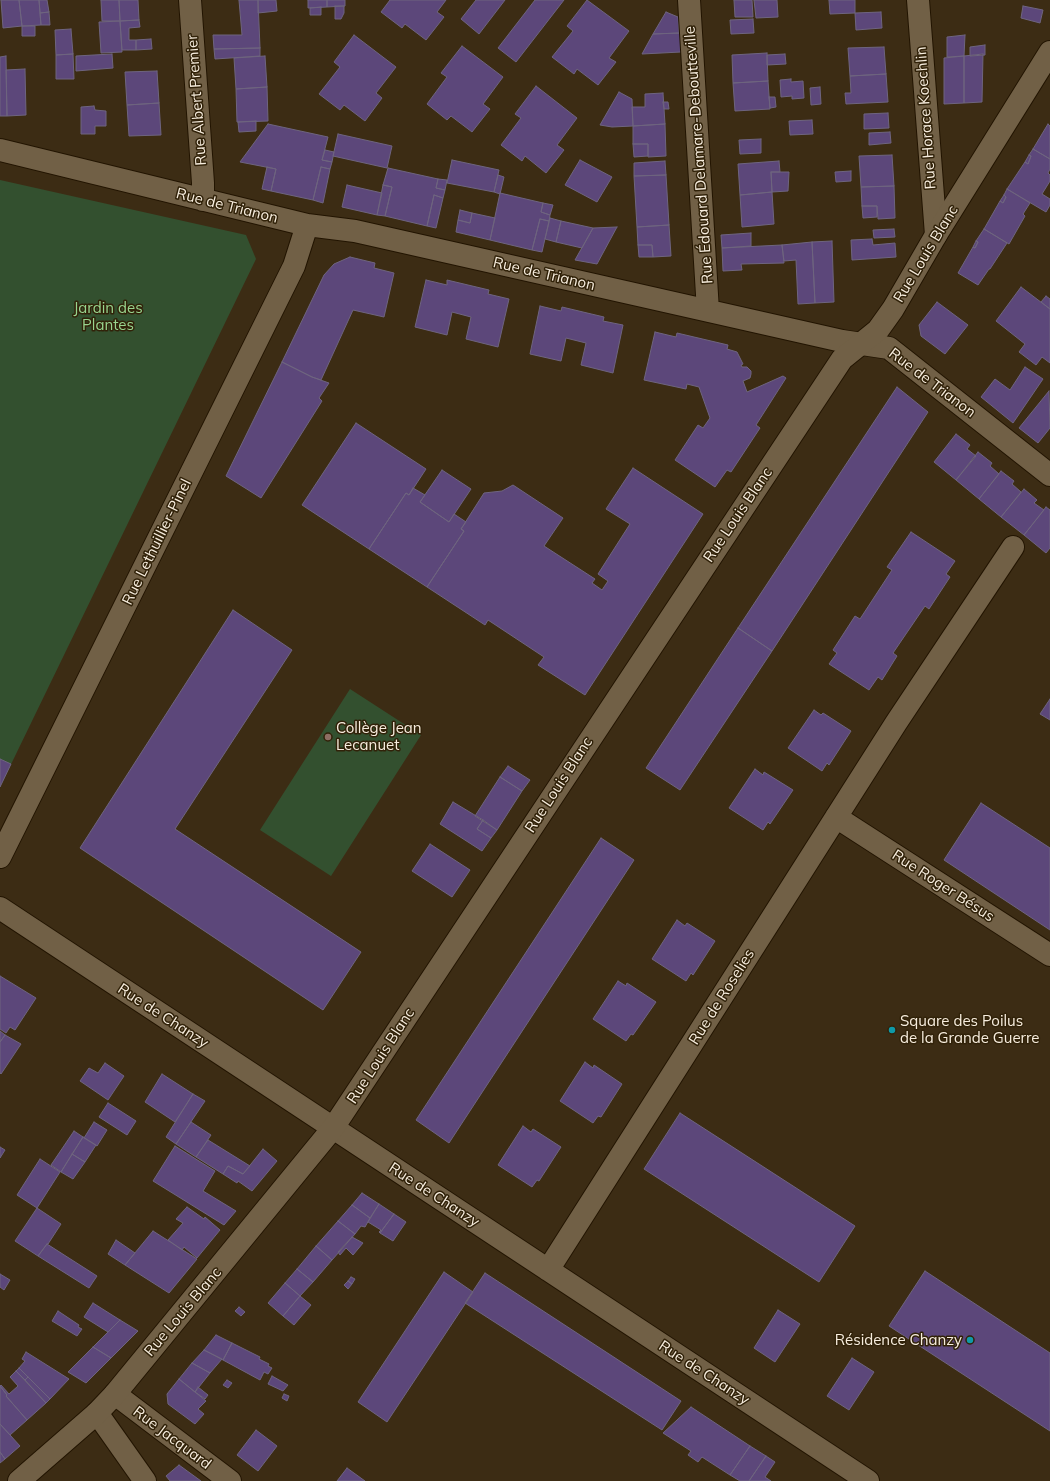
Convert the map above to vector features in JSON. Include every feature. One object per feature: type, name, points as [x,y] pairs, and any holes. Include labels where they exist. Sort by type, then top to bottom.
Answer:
[{"type":"street","name":"Rue Albert Premier","points":[[190,0],[202,200]]},
{"type":"street","name":"Rue Édouard Delamare-Deboutteville","points":[[690,0],[708,311]]},
{"type":"street","name":"Rue Horace Koechlin","points":[[918,0],[936,235]]},
{"type":"street","name":"Rue Louis Blanc","points":[[19,1481],[97,1414],[115,1394],[333,1128],[842,359],[878,330],[893,309],[936,235],[1050,52]]},
{"type":"street","name":"Rue de Trianon","points":[[0,150],[307,225],[355,231],[842,341],[889,348],[1050,475]]},
{"type":"street","name":"Rue Lethuillier-Pinel","points":[[0,857],[294,266],[307,225]]},
{"type":"street","name":"Rue de Roselies","points":[[548,1270],[896,723],[1013,547]]},
{"type":"street","name":"Rue Roger Bésus","points":[[836,817],[1050,955]]},
{"type":"street","name":"Rue de Chanzy","points":[[0,908],[868,1481]]},
{"type":"street","name":"Rue Jacquard","points":[[115,1394],[230,1481]]},
{"type":"street","points":[[97,1414],[145,1481]]},
{"type":"green space","name":"Jardin des Plantes","points":[[0,180],[246,235],[256,259],[0,787]]},
{"type":"green space","points":[[350,689],[421,735],[331,876],[260,830]]},
{"type":"building","points":[[1,0],[19,0],[22,26],[3,28]]},
{"type":"building","points":[[19,0],[39,0],[41,25],[22,26]]},
{"type":"building","points":[[39,0],[47,0],[49,12],[40,13]]},
{"type":"building","points":[[101,0],[119,0],[120,21],[102,21]]},
{"type":"building","points":[[119,0],[138,0],[139,20],[120,21]]},
{"type":"building","points":[[239,0],[258,0],[260,48],[214,49],[213,35],[242,35]]},
{"type":"building","points":[[258,0],[276,0],[277,11],[258,13]]},
{"type":"building","points":[[308,0],[327,0],[327,7],[308,8]]},
{"type":"building","points":[[327,0],[345,0],[345,6],[327,7]]},
{"type":"building","points":[[390,0],[446,0],[437,12],[444,17],[426,40],[405,24],[402,28],[381,12]]},
{"type":"building","points":[[476,0],[505,0],[479,34],[461,19]]},
{"type":"building","points":[[535,0],[564,0],[516,62],[498,48]]},
{"type":"building","points":[[587,0],[629,31],[609,58],[616,62],[598,85],[577,69],[574,74],[552,57],[573,31],[567,26]]},
{"type":"building","points":[[734,0],[752,0],[753,17],[735,17]]},
{"type":"building","points":[[754,0],[777,0],[778,17],[756,18]]},
{"type":"building","points":[[829,0],[855,0],[855,13],[830,14]]},
{"type":"building","points":[[335,6],[344,6],[344,13],[341,19],[335,19]]},
{"type":"building","points":[[1023,6],[1043,10],[1040,23],[1021,18]]},
{"type":"building","points":[[321,7],[321,15],[310,15],[310,8]]},
{"type":"building","points":[[49,12],[50,25],[41,25],[40,13]]},
{"type":"building","points":[[666,12],[678,17],[679,33],[653,34]]},
{"type":"building","points":[[881,12],[882,28],[856,30],[855,13]]},
{"type":"building","points":[[753,19],[754,33],[731,34],[730,20]]},
{"type":"building","points":[[139,20],[140,27],[129,28],[129,40],[136,40],[136,50],[122,50],[120,21]]},
{"type":"building","points":[[120,21],[122,52],[101,53],[99,22]]},
{"type":"building","points":[[22,26],[35,26],[35,36],[22,36]]},
{"type":"building","points":[[71,29],[73,54],[56,55],[55,30]]},
{"type":"building","points":[[680,33],[681,52],[642,54],[653,34]]},
{"type":"building","points":[[354,35],[396,67],[376,93],[382,98],[365,121],[344,105],[340,110],[319,94],[340,67],[334,62]]},
{"type":"building","points":[[965,35],[964,56],[947,57],[947,37]]},
{"type":"building","points":[[151,39],[152,49],[136,50],[136,40]]},
{"type":"building","points":[[985,45],[985,55],[970,56],[970,47]]},
{"type":"building","points":[[462,46],[503,77],[483,104],[490,109],[472,132],[451,116],[447,120],[427,104],[447,77],[441,73]]},
{"type":"building","points":[[884,47],[886,74],[850,76],[848,48]]},
{"type":"building","points":[[260,48],[260,56],[215,59],[214,49]]},
{"type":"building","points":[[767,53],[768,81],[733,83],[732,55]]},
{"type":"building","points":[[73,54],[74,79],[56,79],[56,55]]},
{"type":"building","points":[[112,54],[113,68],[76,71],[76,56]]},
{"type":"building","points":[[785,54],[786,64],[767,65],[767,55]]},
{"type":"building","points":[[983,54],[982,102],[964,103],[964,56]]},
{"type":"building","points":[[6,56],[7,116],[0,116],[0,57]]},
{"type":"building","points":[[265,56],[267,87],[236,89],[234,58]]},
{"type":"building","points":[[964,56],[964,103],[944,104],[944,58]]},
{"type":"building","points":[[25,69],[26,115],[7,116],[6,70]]},
{"type":"building","points":[[157,71],[159,103],[127,105],[125,72]]},
{"type":"building","points":[[886,74],[888,102],[846,104],[845,93],[851,93],[850,76]]},
{"type":"building","points":[[791,79],[791,82],[803,81],[804,98],[792,99],[792,96],[781,97],[780,80]]},
{"type":"building","points":[[768,81],[770,109],[735,111],[733,83]]},
{"type":"building","points":[[536,86],[577,118],[557,145],[564,150],[546,173],[525,156],[522,161],[501,145],[521,118],[515,114]]},
{"type":"building","points":[[267,87],[268,121],[237,122],[236,89]]},
{"type":"building","points":[[820,87],[821,104],[811,105],[810,88]]},
{"type":"building","points":[[619,92],[632,99],[633,126],[612,127],[600,125]]},
{"type":"building","points":[[663,93],[665,124],[633,126],[632,107],[645,107],[645,94]]},
{"type":"building","points":[[769,97],[775,97],[776,107],[770,108]]},
{"type":"building","points":[[663,102],[668,102],[669,109],[664,109]]},
{"type":"building","points":[[159,103],[161,135],[129,136],[127,105]]},
{"type":"building","points":[[94,106],[95,110],[106,111],[106,126],[95,126],[95,134],[81,134],[81,107]]},
{"type":"building","points":[[888,113],[889,128],[864,129],[864,114]]},
{"type":"building","points":[[812,120],[813,134],[790,135],[789,121]]},
{"type":"building","points":[[256,121],[256,131],[239,132],[238,122]]},
{"type":"building","points":[[268,124],[328,137],[322,160],[332,162],[330,169],[321,167],[313,200],[271,191],[276,169],[240,162]]},
{"type":"building","points":[[665,124],[666,156],[648,157],[648,144],[633,144],[633,126]]},
{"type":"building","points":[[1048,124],[1050,126],[1050,159],[1033,149]]},
{"type":"building","points":[[890,132],[891,143],[869,145],[869,133]]},
{"type":"building","points":[[338,134],[392,146],[387,168],[333,156]]},
{"type":"building","points":[[761,139],[761,153],[740,154],[739,140]]},
{"type":"building","points":[[633,144],[648,144],[648,156],[634,157]]},
{"type":"building","points":[[1033,149],[1050,159],[1050,169],[1048,173],[1050,175],[1050,181],[1042,194],[1050,199],[1050,205],[1046,212],[1007,189],[1025,162],[1028,164],[1031,156],[1029,155]]},
{"type":"building","points":[[325,150],[334,152],[332,162],[322,160]]},
{"type":"building","points":[[892,155],[894,186],[861,187],[859,156]]},
{"type":"building","points":[[1029,155],[1031,156],[1028,164],[1025,162]]},
{"type":"building","points":[[452,160],[499,170],[494,192],[447,183]]},
{"type":"building","points":[[580,160],[612,177],[597,202],[565,185]]},
{"type":"building","points":[[665,161],[666,175],[634,176],[634,163]]},
{"type":"building","points":[[779,161],[780,172],[771,172],[772,192],[740,195],[738,164]]},
{"type":"building","points":[[267,167],[276,169],[271,191],[262,189]]},
{"type":"building","points":[[321,167],[330,169],[323,203],[313,200]]},
{"type":"building","points":[[388,168],[438,179],[436,188],[445,190],[443,198],[434,195],[427,226],[385,216],[392,187],[383,185]]},
{"type":"building","points":[[851,171],[851,181],[836,182],[835,172]]},
{"type":"building","points":[[771,172],[789,172],[788,191],[772,192]]},
{"type":"building","points":[[498,175],[504,177],[500,194],[494,192]]},
{"type":"building","points":[[666,175],[669,225],[637,227],[634,176]]},
{"type":"building","points":[[438,179],[447,180],[445,190],[436,188]]},
{"type":"building","points":[[347,185],[382,193],[377,215],[342,207]]},
{"type":"building","points":[[383,185],[392,187],[385,216],[377,215]]},
{"type":"building","points":[[894,186],[895,218],[878,219],[877,206],[862,206],[861,187]]},
{"type":"building","points":[[1007,189],[1030,203],[1023,214],[1025,216],[1009,244],[984,229],[1000,201],[1003,203],[1006,197],[1004,195]]},
{"type":"building","points":[[772,192],[774,224],[742,227],[740,195]]},
{"type":"building","points":[[500,193],[543,203],[541,212],[550,215],[549,221],[540,219],[532,250],[490,240]]},
{"type":"building","points":[[434,195],[443,198],[436,228],[427,226]]},
{"type":"building","points":[[1004,195],[1006,197],[1003,203],[1000,201]]},
{"type":"building","points":[[543,203],[553,205],[550,215],[541,212]]},
{"type":"building","points":[[862,206],[877,206],[877,217],[863,218]]},
{"type":"building","points":[[460,210],[472,213],[470,223],[458,220]]},
{"type":"building","points":[[472,213],[495,218],[490,240],[456,232],[458,220],[470,223]]},
{"type":"building","points":[[550,218],[561,221],[556,242],[545,239]]},
{"type":"building","points":[[540,219],[549,221],[542,252],[532,250]]},
{"type":"building","points":[[561,221],[593,228],[582,248],[556,242]]},
{"type":"building","points":[[669,225],[671,256],[653,257],[652,245],[638,245],[637,227]]},
{"type":"building","points":[[617,227],[597,264],[575,260],[593,228]]},
{"type":"building","points":[[894,229],[895,237],[874,238],[873,230]]},
{"type":"building","points":[[984,229],[1007,243],[978,285],[958,273],[973,247],[975,248],[978,242],[976,241]]},
{"type":"building","points":[[751,233],[751,246],[722,248],[721,235]]},
{"type":"building","points":[[872,239],[873,245],[895,243],[896,257],[852,260],[851,240]]},
{"type":"building","points":[[832,241],[834,302],[815,303],[812,242]]},
{"type":"building","points":[[976,241],[978,242],[975,248],[973,247]]},
{"type":"building","points":[[812,242],[815,303],[798,304],[796,260],[784,261],[782,245]]},
{"type":"building","points":[[638,245],[652,245],[653,257],[639,257]]},
{"type":"building","points":[[782,245],[784,263],[741,264],[742,270],[723,271],[722,248]]},
{"type":"building","points":[[350,257],[375,263],[374,268],[394,273],[384,317],[353,310],[321,380],[282,362],[324,275],[334,264]]},
{"type":"building","points":[[426,280],[447,285],[447,280],[489,290],[488,294],[509,299],[498,347],[466,339],[471,317],[452,312],[447,335],[415,327]]},
{"type":"building","points":[[1021,287],[1050,309],[1050,363],[1042,357],[1036,365],[1019,352],[1025,344],[996,321]]},
{"type":"building","points":[[1046,296],[1050,299],[1050,309],[1041,302]]},
{"type":"building","points":[[937,302],[968,325],[945,354],[921,336],[919,325]]},
{"type":"building","points":[[540,306],[561,311],[562,307],[604,317],[603,321],[623,325],[613,373],[581,365],[586,343],[566,338],[561,361],[530,354]]},
{"type":"building","points":[[655,332],[676,337],[677,333],[728,345],[727,349],[737,352],[743,364],[741,365],[742,367],[747,367],[751,371],[750,378],[743,381],[747,392],[783,376],[786,378],[756,425],[760,428],[731,472],[727,470],[715,487],[675,460],[698,425],[703,428],[710,418],[699,387],[687,384],[686,389],[644,380]]},
{"type":"building","points":[[282,362],[312,377],[329,383],[319,398],[322,401],[261,498],[226,476]]},
{"type":"building","points":[[1025,367],[1043,379],[1013,423],[981,397],[995,379],[1010,390]]},
{"type":"building","points":[[897,387],[928,412],[772,651],[738,628]]},
{"type":"building","points":[[1049,391],[1050,428],[1038,443],[1019,428]]},
{"type":"building","points":[[356,423],[426,469],[409,495],[406,493],[369,549],[302,505]]},
{"type":"building","points":[[956,434],[970,445],[967,449],[976,456],[956,480],[934,462]]},
{"type":"building","points":[[978,452],[992,463],[990,466],[999,474],[979,499],[956,480]]},
{"type":"building","points":[[633,468],[703,514],[585,695],[538,665],[544,657],[488,620],[485,625],[427,587],[464,531],[461,529],[484,493],[502,491],[513,485],[563,518],[544,546],[595,579],[592,583],[602,590],[608,581],[598,574],[630,524],[606,509]]},
{"type":"building","points":[[442,470],[471,489],[449,522],[420,502]]},
{"type":"building","points":[[1001,471],[1014,481],[1012,484],[1021,492],[1001,517],[979,499]]},
{"type":"building","points":[[413,488],[425,495],[420,502],[449,522],[454,514],[466,522],[461,529],[464,531],[427,587],[369,549],[406,493],[409,495]]},
{"type":"building","points":[[1024,489],[1037,500],[1034,503],[1044,510],[1024,535],[1001,517]]},
{"type":"building","points":[[1046,507],[1050,510],[1050,548],[1046,553],[1024,535]]},
{"type":"building","points":[[911,532],[955,561],[946,574],[950,577],[929,609],[925,606],[893,653],[897,656],[882,680],[878,677],[869,690],[829,664],[837,653],[833,650],[855,616],[860,619],[892,570],[887,567]]},
{"type":"building","points":[[233,610],[292,650],[175,829],[361,952],[323,1010],[80,848]]},
{"type":"building","points":[[738,628],[772,651],[680,790],[646,768]]},
{"type":"building","points":[[1050,699],[1050,720],[1040,714]]},
{"type":"building","points":[[814,710],[821,715],[823,713],[851,731],[829,765],[827,763],[822,771],[788,748]]},
{"type":"building","points":[[0,759],[11,764],[0,787]]},
{"type":"building","points":[[508,766],[530,780],[522,791],[500,777]]},
{"type":"building","points":[[755,769],[763,775],[764,772],[793,790],[770,824],[768,822],[763,830],[729,808]]},
{"type":"building","points":[[500,777],[522,791],[497,830],[475,816]]},
{"type":"building","points":[[453,802],[483,820],[477,829],[491,838],[482,851],[440,824]]},
{"type":"building","points":[[981,803],[1050,848],[1050,930],[944,860]]},
{"type":"building","points":[[483,820],[497,830],[491,838],[477,829]]},
{"type":"building","points":[[601,838],[634,860],[449,1143],[416,1120]]},
{"type":"building","points":[[430,844],[470,870],[452,897],[412,871]]},
{"type":"building","points":[[677,920],[685,926],[687,923],[715,941],[693,975],[691,973],[686,981],[652,959]]},
{"type":"building","points":[[0,976],[36,998],[15,1030],[10,1027],[6,1033],[0,1029]]},
{"type":"building","points":[[618,981],[626,986],[627,983],[656,1002],[633,1035],[631,1034],[626,1041],[593,1019]]},
{"type":"building","points":[[0,1031],[5,1035],[0,1042]]},
{"type":"building","points":[[5,1035],[21,1044],[1,1074],[0,1042]]},
{"type":"building","points":[[585,1062],[593,1068],[594,1065],[622,1084],[601,1117],[598,1116],[593,1123],[560,1101]]},
{"type":"building","points":[[105,1063],[124,1076],[108,1100],[80,1081],[89,1068],[98,1073]]},
{"type":"building","points":[[162,1074],[193,1094],[175,1122],[145,1102]]},
{"type":"building","points":[[193,1094],[205,1101],[176,1144],[166,1137]]},
{"type":"building","points":[[108,1103],[136,1121],[127,1135],[99,1117]]},
{"type":"building","points":[[680,1113],[855,1226],[819,1282],[644,1169]]},
{"type":"building","points":[[94,1122],[107,1130],[97,1146],[84,1138]]},
{"type":"building","points":[[191,1122],[211,1135],[196,1157],[176,1144]]},
{"type":"building","points":[[523,1126],[531,1132],[533,1129],[561,1147],[539,1181],[537,1180],[532,1187],[498,1165]]},
{"type":"building","points":[[74,1131],[83,1137],[61,1172],[51,1165]]},
{"type":"building","points":[[83,1137],[96,1145],[85,1162],[72,1154]]},
{"type":"building","points":[[208,1140],[250,1166],[243,1174],[228,1166],[223,1174],[196,1157]]},
{"type":"building","points":[[175,1146],[215,1171],[203,1191],[236,1211],[224,1225],[153,1181]]},
{"type":"building","points":[[0,1147],[5,1150],[0,1158]]},
{"type":"building","points":[[263,1149],[277,1161],[252,1191],[238,1181],[237,1183],[223,1174],[228,1166],[243,1174]]},
{"type":"building","points":[[72,1154],[85,1162],[73,1179],[61,1172]]},
{"type":"building","points":[[40,1159],[60,1172],[37,1208],[17,1195]]},
{"type":"building","points":[[362,1193],[379,1204],[370,1218],[352,1205]]},
{"type":"building","points":[[379,1204],[394,1214],[380,1233],[379,1232],[381,1230],[368,1222]]},
{"type":"building","points":[[352,1205],[370,1218],[365,1227],[361,1226],[355,1234],[338,1221]]},
{"type":"building","points":[[187,1207],[204,1219],[205,1217],[220,1230],[197,1258],[184,1247],[182,1250],[168,1240],[183,1223],[176,1219]]},
{"type":"building","points":[[37,1208],[61,1224],[38,1256],[15,1241]]},
{"type":"building","points":[[394,1214],[406,1222],[393,1241],[380,1233]]},
{"type":"building","points":[[338,1221],[355,1234],[332,1260],[316,1246]]},
{"type":"building","points":[[153,1231],[197,1259],[169,1293],[125,1265]]},
{"type":"building","points":[[352,1237],[363,1243],[353,1255],[346,1248],[340,1255],[338,1252]]},
{"type":"building","points":[[116,1240],[135,1253],[125,1265],[108,1254]]},
{"type":"building","points":[[47,1244],[97,1276],[89,1288],[38,1256]]},
{"type":"building","points":[[316,1246],[332,1260],[313,1282],[297,1269]]},
{"type":"building","points":[[297,1269],[313,1282],[300,1296],[285,1283]]},
{"type":"building","name":"Résidence Chanzy","points":[[925,1271],[1050,1353],[1050,1431],[889,1326]]},
{"type":"building","points":[[444,1272],[473,1292],[387,1422],[358,1402]]},
{"type":"building","points":[[485,1273],[681,1401],[662,1430],[465,1303]]},
{"type":"building","points":[[0,1274],[10,1280],[4,1290],[0,1287]]},
{"type":"building","points":[[351,1277],[355,1279],[352,1284],[348,1281]]},
{"type":"building","points":[[348,1281],[352,1284],[348,1289],[344,1285]]},
{"type":"building","points":[[285,1283],[300,1296],[283,1316],[268,1303]]},
{"type":"building","points":[[300,1296],[311,1305],[294,1325],[283,1316]]},
{"type":"building","points":[[93,1303],[120,1320],[108,1332],[84,1317]]},
{"type":"building","points":[[239,1307],[245,1312],[241,1316],[235,1311]]},
{"type":"building","points":[[778,1310],[800,1324],[775,1362],[754,1348]]},
{"type":"building","points":[[58,1311],[79,1325],[78,1327],[82,1329],[77,1336],[52,1321]]},
{"type":"building","points":[[120,1320],[138,1331],[111,1358],[93,1347]]},
{"type":"building","points":[[216,1335],[232,1343],[223,1360],[204,1350]]},
{"type":"building","points":[[232,1343],[260,1357],[259,1359],[269,1364],[268,1366],[272,1368],[268,1374],[264,1372],[260,1380],[223,1360]]},
{"type":"building","points":[[93,1347],[111,1358],[86,1383],[68,1372]]},
{"type":"building","points":[[204,1350],[222,1359],[210,1373],[192,1363]]},
{"type":"building","points":[[26,1352],[69,1379],[50,1399],[19,1368],[25,1361],[22,1359]]},
{"type":"building","points":[[852,1358],[874,1372],[849,1410],[827,1396]]},
{"type":"building","points":[[192,1363],[210,1373],[195,1392],[179,1379]]},
{"type":"building","points":[[19,1368],[28,1377],[25,1380],[16,1371]]},
{"type":"building","points":[[16,1371],[46,1403],[27,1420],[6,1396],[7,1395],[0,1386],[1,1385],[9,1394],[18,1386],[10,1377]]},
{"type":"building","points":[[272,1376],[288,1385],[283,1391],[268,1384]]},
{"type":"building","points":[[28,1377],[50,1399],[46,1403],[25,1380]]},
{"type":"building","points":[[179,1379],[206,1401],[198,1409],[204,1414],[195,1424],[168,1404],[167,1394]]},
{"type":"building","points":[[227,1380],[232,1383],[228,1388],[223,1385]]},
{"type":"building","points":[[0,1386],[7,1395],[6,1396],[27,1420],[10,1435],[0,1424]]},
{"type":"building","points":[[198,1387],[208,1395],[205,1399],[195,1392]]},
{"type":"building","points":[[284,1394],[289,1396],[287,1401],[282,1398]]},
{"type":"building","points":[[691,1407],[750,1446],[730,1475],[702,1457],[698,1462],[688,1455],[691,1451],[663,1433]]},
{"type":"building","points":[[0,1424],[20,1446],[5,1459],[0,1452]]},
{"type":"building","points":[[256,1430],[277,1446],[258,1471],[237,1455]]},
{"type":"building","points":[[750,1446],[766,1456],[749,1481],[740,1481],[730,1475]]},
{"type":"building","points":[[0,1452],[5,1459],[0,1463]]},
{"type":"building","points":[[766,1456],[775,1462],[765,1477],[771,1481],[749,1481]]},
{"type":"building","points":[[179,1465],[201,1481],[170,1481],[166,1476]]},
{"type":"building","points":[[347,1468],[365,1481],[337,1481]]},
{"type":"place","name":"Collège Jean Lecanuet","points":[[328,737]]},
{"type":"place","name":"Square des Poilus de la Grande Guerre","points":[[892,1030]]},
{"type":"place","name":"Résidence Chanzy","points":[[970,1340]]}]
